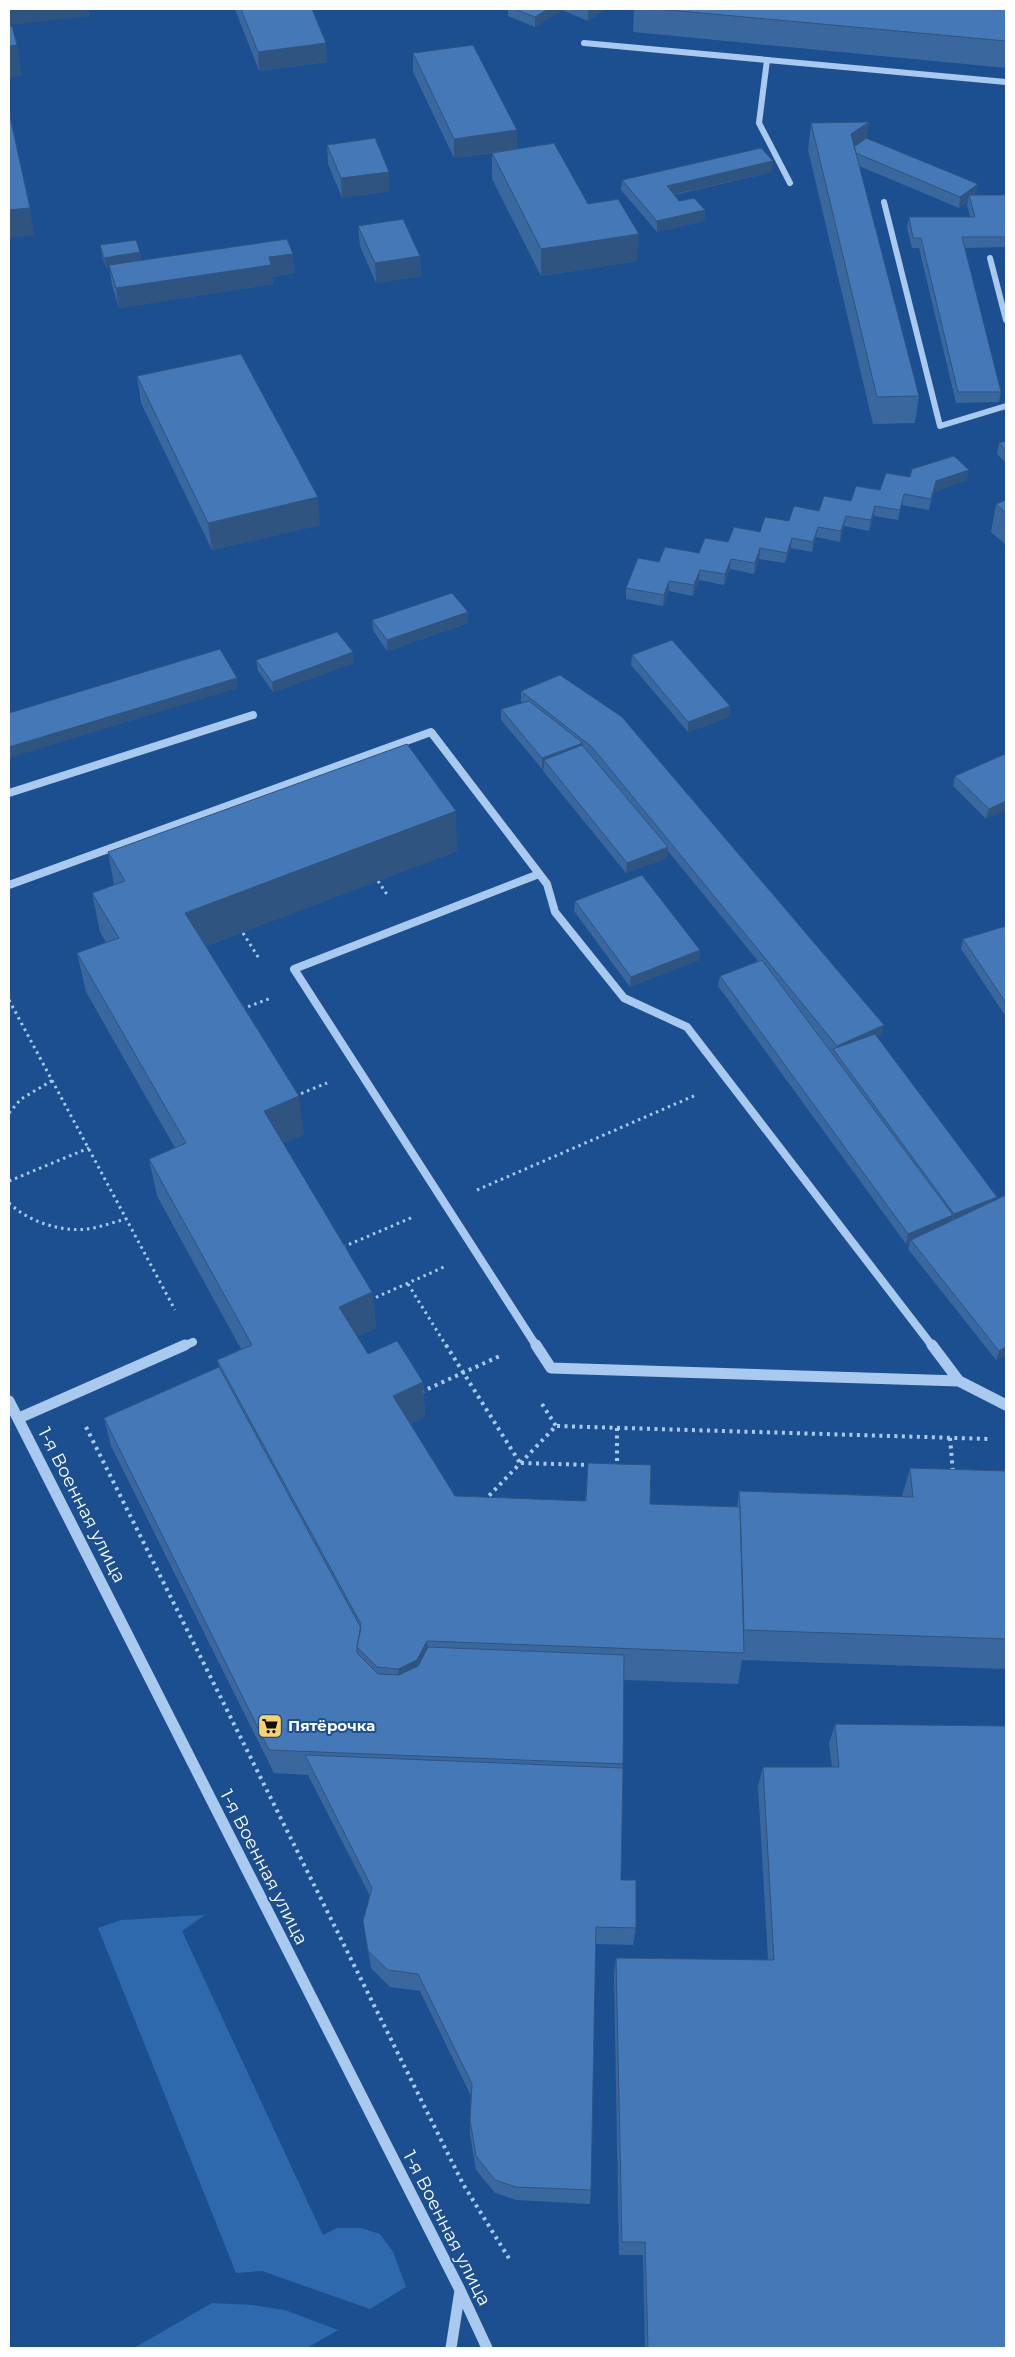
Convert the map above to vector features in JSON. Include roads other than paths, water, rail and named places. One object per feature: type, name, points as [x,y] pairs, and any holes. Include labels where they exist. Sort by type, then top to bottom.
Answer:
[{"type":"street","points":[[584,43],[1006,82]]},
{"type":"street","points":[[767,60],[759,123],[790,183]]},
{"type":"street","points":[[884,202],[940,426],[1006,406]]},
{"type":"street","points":[[990,258],[1006,320]]},
{"type":"street","points":[[9,793],[253,715]]},
{"type":"street","points":[[9,885],[431,732],[547,884],[555,912],[624,998],[687,1027],[959,1381]]},
{"type":"street","points":[[539,874],[294,969],[550,1368],[959,1381],[1006,1405]]},
{"type":"street","points":[[19,1418],[193,1342]]},
{"type":"street","name":"1-я Военная улица","points":[[9,1401],[239,1858],[460,2290],[487,2348]]},
{"type":"street","points":[[450,2348],[460,2290]]},
{"type":"place","name":"Пятёрочка","points":[[270,1726]]}]
